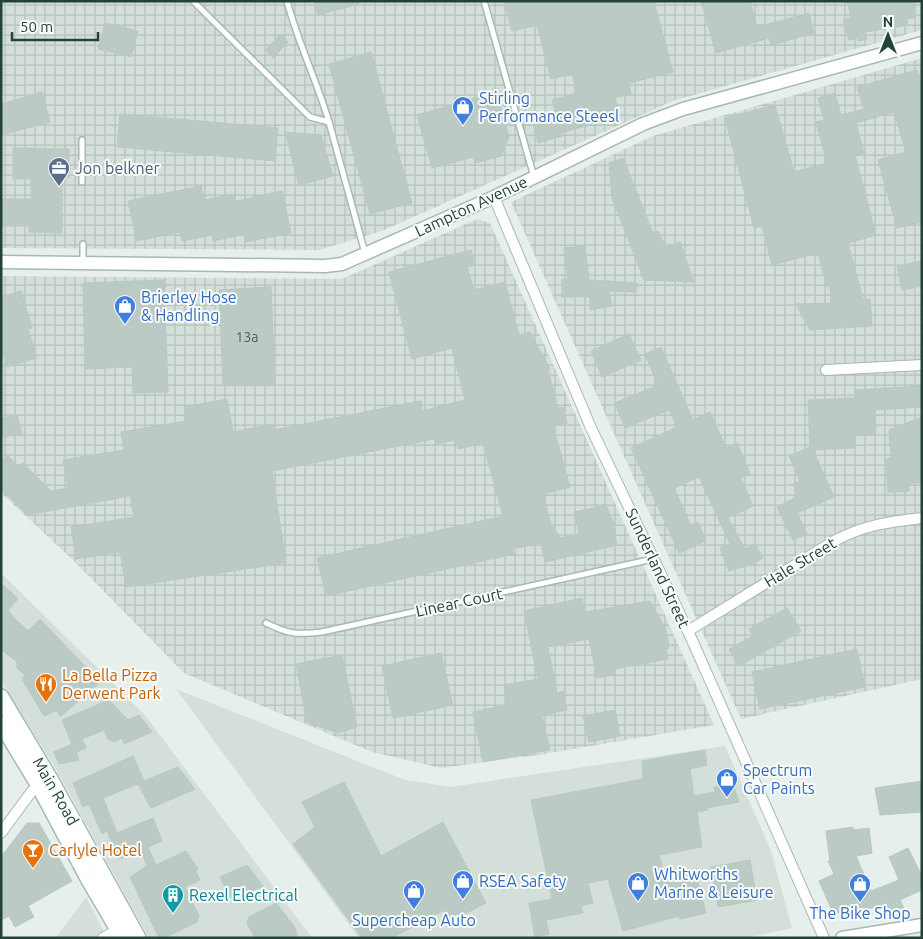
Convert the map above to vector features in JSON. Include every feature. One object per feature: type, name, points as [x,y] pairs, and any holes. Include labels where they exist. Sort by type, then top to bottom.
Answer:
[{"type":"main road","name":"Main Road","points":[[1,697],[44,782],[124,930],[138,938]]},
{"type":"main road","name":"Main Road","points":[[1,723],[44,782]]},
{"type":"street","name":"Lampton Avenue","points":[[1,262],[325,266],[342,264],[494,197],[643,124],[683,110],[922,43]]},
{"type":"street","name":"Sunderland Street","points":[[494,197],[592,428],[688,631],[824,938]]},
{"type":"street","points":[[826,370],[922,365]]},
{"type":"street","name":"Hale Street","points":[[688,631],[858,528],[922,518]]},
{"type":"street","points":[[1,833],[44,782]]},
{"type":"street","points":[[842,938],[922,925]]},
{"type":"street","points":[[103,938],[124,930]]},
{"type":"lane","points":[[193,1],[310,117],[329,122]]},
{"type":"lane","points":[[287,1],[295,31],[314,75],[329,122],[366,253]]},
{"type":"lane","points":[[484,1],[534,178]]},
{"type":"lane","points":[[82,140],[82,182]]},
{"type":"lane","points":[[83,244],[83,263]]},
{"type":"lane","name":"Linear Court","points":[[266,623],[286,633],[300,635],[322,632],[654,559]]},
{"type":"shaded area","points":[[1,1],[922,1],[922,30],[673,101],[382,231],[319,250],[1,248]]},
{"type":"shaded area","points":[[922,58],[922,679],[741,719],[511,202],[653,136]]},
{"type":"shaded area","points":[[477,219],[490,223],[714,725],[544,754],[441,768],[372,752],[184,673],[73,560],[1,493],[1,276],[342,279]]},
{"type":"shaded area","points":[[1,573],[144,714],[312,938],[149,938],[53,764],[1,681]]},
{"type":"shaded area","points":[[176,689],[405,780],[450,787],[725,746],[771,851],[792,928],[746,938],[359,938]]},
{"type":"shaded area","points":[[86,897],[107,938],[56,938]]},
{"type":"building","points":[[314,1],[358,1],[359,4],[318,15]]},
{"type":"building","points":[[504,1],[654,1],[673,72],[629,83],[631,94],[615,98],[619,112],[606,115],[607,120],[561,133],[562,136],[538,143],[533,124],[557,118],[552,100],[577,93],[572,74],[551,79],[537,25],[512,31]]},
{"type":"building","points":[[701,1],[750,1],[757,27],[809,13],[814,33],[771,45],[769,38],[716,53]]},
{"type":"building","points":[[847,1],[862,1],[862,4],[872,1],[902,1],[902,4],[912,1],[916,17],[907,19],[908,25],[865,32],[867,39],[849,40],[843,20],[851,18]]},
{"type":"building","points":[[105,23],[138,31],[131,57],[98,49]]},
{"type":"building","points":[[281,34],[288,42],[273,58],[265,50]]},
{"type":"building","points":[[371,52],[412,203],[370,214],[329,64]]},
{"type":"building","points":[[917,70],[922,86],[922,222],[897,228],[878,160],[906,152],[894,112],[856,123],[864,153],[855,155],[876,235],[848,243],[863,299],[870,299],[872,326],[810,330],[796,304],[831,303],[830,286],[827,286],[818,253],[772,265],[762,226],[754,228],[725,118],[775,105],[794,172],[827,163],[816,122],[824,120],[818,98],[835,93],[841,115],[864,109],[857,87]]},
{"type":"building","points":[[42,92],[50,122],[1,135],[1,104]]},
{"type":"building","name":"Stirling Performance Steesl","points":[[496,92],[509,137],[501,156],[475,163],[473,157],[432,168],[417,115]]},
{"type":"building","points":[[120,114],[278,128],[275,161],[117,147]]},
{"type":"building","points":[[285,132],[321,135],[333,176],[299,185]]},
{"type":"building","points":[[13,148],[69,149],[69,178],[62,178],[62,233],[29,232],[29,226],[1,226],[1,199],[31,199],[31,179],[13,179]]},
{"type":"building","points":[[623,158],[653,233],[658,231],[666,247],[680,242],[694,282],[644,280],[612,198],[609,163]]},
{"type":"building","points":[[201,186],[204,200],[234,194],[236,201],[282,191],[291,233],[245,242],[244,234],[213,241],[212,235],[182,241],[180,232],[137,241],[128,201]]},
{"type":"building","points":[[585,246],[589,280],[637,283],[636,292],[609,291],[612,306],[590,310],[590,297],[562,297],[562,279],[568,279],[564,248]]},
{"type":"building","points":[[471,250],[475,265],[467,267],[474,290],[505,282],[519,335],[530,332],[550,369],[548,370],[558,408],[563,407],[567,423],[553,426],[570,487],[543,494],[551,524],[561,538],[579,534],[574,512],[606,505],[615,526],[613,527],[617,545],[545,562],[541,543],[512,549],[514,554],[326,596],[317,558],[503,516],[483,443],[458,449],[455,440],[436,444],[434,439],[272,471],[286,563],[126,587],[120,552],[76,559],[71,527],[134,517],[130,496],[27,515],[1,489],[1,461],[7,455],[19,467],[23,463],[51,491],[68,488],[63,460],[124,450],[121,432],[186,421],[184,407],[227,399],[233,432],[273,424],[274,430],[421,401],[422,411],[465,400],[452,348],[412,359],[389,272]]},
{"type":"building","points":[[922,261],[922,286],[902,290],[897,266]]},
{"type":"building","name":"Brierley Hose & Handling","points":[[164,280],[168,392],[133,393],[132,367],[85,369],[83,283]]},
{"type":"building","points":[[271,287],[275,384],[223,386],[219,290]]},
{"type":"building","points":[[21,291],[32,328],[28,329],[37,358],[7,367],[1,350],[1,297]]},
{"type":"building","points":[[629,334],[641,360],[602,377],[591,351]]},
{"type":"building","points":[[661,347],[693,420],[710,412],[726,448],[737,443],[750,473],[741,478],[753,506],[728,518],[745,549],[755,544],[763,558],[753,564],[729,571],[720,548],[730,544],[699,477],[674,488],[691,526],[698,522],[706,541],[679,553],[631,448],[677,427],[669,410],[625,428],[615,403],[658,385],[645,354]]},
{"type":"building","points":[[922,386],[922,407],[875,410],[876,434],[854,436],[854,448],[813,450],[834,497],[797,513],[807,534],[793,540],[777,507],[798,496],[793,484],[800,481],[789,456],[810,447],[808,400],[856,398],[855,390]]},
{"type":"building","points":[[17,415],[22,433],[1,438],[1,419]]},
{"type":"building","points":[[922,417],[922,483],[909,483],[909,491],[888,492],[886,459],[891,458],[889,430]]},
{"type":"building","points":[[1,583],[18,599],[8,610],[15,619],[28,631],[40,619],[100,682],[60,717],[57,710],[44,716],[22,679],[25,675],[17,668],[17,662],[1,649]]},
{"type":"building","points":[[582,598],[585,612],[650,601],[666,630],[669,648],[666,649],[668,659],[614,669],[615,675],[597,678],[589,639],[548,647],[557,693],[563,691],[567,710],[542,715],[550,750],[483,762],[473,712],[507,705],[504,685],[538,679],[524,611]]},
{"type":"building","points":[[787,608],[801,631],[739,666],[729,649],[753,636],[749,629]]},
{"type":"building","points":[[857,649],[865,687],[760,709],[752,672]]},
{"type":"building","points":[[441,653],[453,705],[393,718],[382,666]]},
{"type":"building","points":[[342,655],[357,727],[337,733],[307,722],[296,664]]},
{"type":"building","points":[[109,700],[128,720],[139,715],[152,732],[124,744],[122,738],[114,742],[108,739],[104,730],[82,739],[86,748],[76,752],[79,760],[59,764],[54,752],[72,744],[62,720]]},
{"type":"building","points":[[615,710],[620,736],[589,742],[583,716]]},
{"type":"building","points":[[705,750],[707,765],[690,769],[694,796],[715,792],[714,787],[733,784],[739,802],[707,808],[708,810],[697,812],[702,847],[659,855],[666,879],[695,871],[706,913],[680,919],[679,916],[623,931],[608,879],[588,883],[593,903],[581,906],[583,913],[546,920],[549,934],[535,937],[529,903],[552,899],[531,800],[643,779],[642,761]]},
{"type":"building","points":[[133,756],[144,781],[178,767],[195,789],[151,808],[138,784],[103,798],[117,833],[153,818],[162,841],[148,847],[156,865],[186,851],[198,869],[196,871],[200,880],[185,887],[199,916],[197,922],[164,938],[159,938],[130,877],[147,866],[141,850],[119,859],[107,831],[102,834],[89,804],[83,807],[73,783]]},
{"type":"building","points":[[922,781],[922,812],[880,815],[875,788]]},
{"type":"building","points":[[344,782],[381,856],[443,822],[486,903],[449,922],[444,910],[392,938],[362,938],[293,844],[315,827],[302,802]]},
{"type":"building","name":"Carlyle Hotel","points":[[27,823],[39,823],[72,881],[28,906],[34,917],[15,927],[9,916],[1,920],[1,857]]},
{"type":"building","points":[[853,827],[853,830],[869,828],[872,853],[856,856],[871,891],[899,880],[889,857],[908,848],[922,876],[922,890],[900,900],[904,908],[887,911],[885,906],[850,911],[848,908],[834,915],[819,881],[834,874],[828,861],[830,861],[826,831]]},
{"type":"building","points":[[750,860],[757,900],[718,907],[711,867]]},
{"type":"building","points":[[247,865],[263,886],[236,898],[230,897],[220,877]]},
{"type":"building","points":[[276,903],[294,926],[298,938],[255,938],[247,923],[249,917]]},
{"type":"place","name":"Stirling Performance Steesl","points":[[463,126]]},
{"type":"place","name":"Jon belkner","points":[[59,187]]},
{"type":"place","name":"Brierley Hose & Handling","points":[[125,325]]},
{"type":"place","name":"La Bella Pizza Derwent Park","points":[[46,703]]},
{"type":"place","name":"Spectrum Car Paints","points":[[727,798]]},
{"type":"place","name":"Carlyle Hotel","points":[[33,869]]},
{"type":"place","name":"RSEA Safety","points":[[463,900]]},
{"type":"place","name":"Whitworths Marine & Leisure","points":[[638,902]]},
{"type":"place","name":"The Bike Shop","points":[[860,903]]},
{"type":"place","name":"Supercheap Auto","points":[[414,910]]},
{"type":"place","name":"Rexel Electrical","points":[[173,914]]}]
